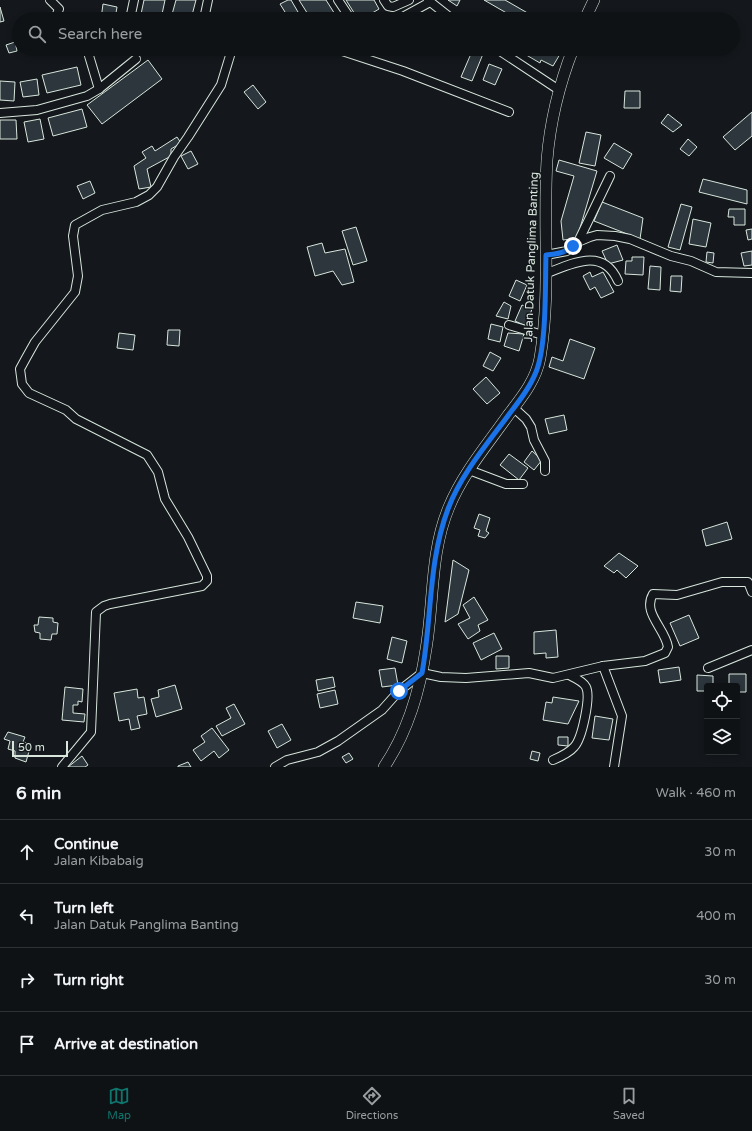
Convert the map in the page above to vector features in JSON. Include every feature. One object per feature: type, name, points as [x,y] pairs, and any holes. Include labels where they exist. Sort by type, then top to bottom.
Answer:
[{"type":"main road","points":[[588,12],[594,0]]},
{"type":"main road","name":"Jalan Datuk Panglima Banting","points":[[384,767],[408,719],[422,673],[427,648],[431,593],[439,537],[452,500],[469,470],[528,388],[537,371],[542,336],[546,255],[548,153],[559,90],[570,56]]},
{"type":"street","points":[[50,0],[59,9],[58,12]]},
{"type":"street","points":[[131,12],[134,0]]},
{"type":"street","points":[[205,12],[208,0]]},
{"type":"street","points":[[338,0],[346,12]]},
{"type":"street","points":[[384,0],[388,6],[393,7],[409,0]]},
{"type":"street","points":[[411,12],[429,1],[443,12]]},
{"type":"street","points":[[89,56],[99,89]]},
{"type":"street","points":[[62,767],[91,732],[96,612],[104,606],[110,604],[202,586],[208,580],[208,576],[188,537],[165,499],[158,472],[152,460],[142,451],[76,419],[66,410],[29,393],[22,384],[20,369],[35,342],[75,292],[78,276],[74,236],[76,225],[102,210],[136,202],[149,195],[157,187],[174,156],[221,85],[230,56]]},
{"type":"street","points":[[360,56],[509,112]]},
{"type":"street","points":[[508,56],[559,90]]},
{"type":"street","points":[[0,113],[44,109],[88,96],[136,59]]},
{"type":"street","points":[[578,242],[610,176]]},
{"type":"street","points":[[546,255],[567,251],[578,242],[597,235],[615,236],[630,239],[671,256],[691,261],[716,272],[752,273]]},
{"type":"street","points":[[545,274],[580,261],[592,260],[609,267],[618,281]]},
{"type":"street","points":[[509,325],[542,336]]},
{"type":"street","points":[[514,408],[526,419],[534,440],[545,461],[545,471]]},
{"type":"street","points":[[469,470],[506,484],[523,484]]},
{"type":"street","points":[[275,767],[287,760],[318,752],[333,745],[382,710],[399,691],[422,673],[453,678],[529,673],[548,678],[569,675],[603,666],[645,661],[665,652],[668,647],[652,616],[650,599],[653,594],[677,595],[722,582],[748,582],[752,592]]},
{"type":"street","points":[[708,668],[752,650]]},
{"type":"street","points":[[603,666],[622,716],[614,767]]},
{"type":"street","points":[[553,760],[569,752],[578,742],[588,699],[588,693],[583,682],[569,675]]},
{"type":"building","points":[[144,0],[165,0],[162,12],[141,12]]},
{"type":"building","points":[[176,0],[196,0],[193,12],[173,12]]},
{"type":"building","points":[[291,0],[298,12],[285,12],[280,4]]},
{"type":"building","points":[[299,0],[326,0],[334,12],[307,12]]},
{"type":"building","points":[[346,0],[374,0],[379,9],[374,12],[354,12]]},
{"type":"building","points":[[448,0],[460,0],[457,6]]},
{"type":"building","points":[[484,0],[505,0],[526,12],[505,12]]},
{"type":"building","points":[[103,4],[117,7],[116,12],[102,12]]},
{"type":"building","points":[[0,7],[4,21],[0,22]]},
{"type":"building","points":[[12,43],[12,52],[9,53],[6,45]]},
{"type":"building","points":[[470,56],[482,56],[472,81],[461,77]]},
{"type":"building","points":[[528,56],[559,56],[553,66],[541,60],[540,63]]},
{"type":"building","points":[[148,60],[162,79],[102,124],[87,105]]},
{"type":"building","points":[[489,64],[502,69],[495,85],[483,80]]},
{"type":"building","points":[[77,67],[81,85],[47,93],[42,75]]},
{"type":"building","points":[[37,79],[39,95],[23,97],[20,82]]},
{"type":"building","points":[[0,81],[15,82],[14,101],[0,100]]},
{"type":"building","points":[[253,85],[266,102],[258,109],[244,92]]},
{"type":"building","points":[[625,91],[640,91],[640,108],[624,108]]},
{"type":"building","points":[[82,109],[87,127],[53,136],[48,118]]},
{"type":"building","points":[[752,112],[752,136],[735,150],[723,137]]},
{"type":"building","points":[[668,114],[682,125],[673,132],[661,123]]},
{"type":"building","points":[[40,119],[44,139],[28,142],[24,122]]},
{"type":"building","points":[[0,120],[16,120],[17,139],[0,139]]},
{"type":"building","points":[[586,132],[601,135],[595,166],[579,163]]},
{"type":"building","points":[[177,137],[181,143],[171,149],[171,156],[147,169],[151,187],[139,189],[134,166],[146,158],[142,152],[152,146],[155,151]]},
{"type":"building","points":[[688,139],[697,147],[689,156],[680,149]]},
{"type":"building","points":[[614,143],[632,154],[623,169],[604,158]]},
{"type":"building","points":[[191,151],[198,164],[188,169],[181,156]]},
{"type":"building","points":[[559,160],[597,171],[577,238],[563,240],[561,221],[574,176],[556,171]]},
{"type":"building","points":[[703,179],[747,190],[747,204],[699,192]]},
{"type":"building","points":[[90,181],[95,193],[83,199],[77,186]]},
{"type":"building","points":[[602,202],[643,218],[640,239],[594,221]]},
{"type":"building","points":[[681,204],[692,207],[680,250],[668,247]]},
{"type":"building","points":[[729,209],[745,209],[745,225],[734,225],[734,217],[728,217]]},
{"type":"building","points":[[693,219],[711,223],[706,247],[689,244]]},
{"type":"building","points":[[356,227],[367,261],[353,265],[342,231]]},
{"type":"building","points":[[752,229],[752,239],[748,240],[746,230]]},
{"type":"building","points":[[322,243],[325,253],[345,249],[354,282],[342,285],[333,271],[315,276],[307,247]]},
{"type":"building","points":[[617,245],[623,260],[608,264],[602,251]]},
{"type":"building","points":[[752,251],[752,265],[744,266],[741,253]]},
{"type":"building","points":[[707,252],[714,253],[713,263],[706,262]]},
{"type":"building","points":[[632,257],[644,257],[643,275],[625,274],[626,261],[632,261]]},
{"type":"building","points":[[650,266],[661,267],[660,290],[648,289]]},
{"type":"building","points":[[590,272],[592,277],[603,272],[614,292],[601,298],[595,287],[590,290],[583,276]]},
{"type":"building","points":[[671,276],[682,276],[681,292],[670,291]]},
{"type":"building","points":[[516,280],[527,285],[520,301],[509,296]]},
{"type":"building","points":[[504,302],[511,306],[508,319],[496,316]]},
{"type":"building","points":[[522,305],[532,309],[526,326],[515,321]]},
{"type":"building","points":[[491,324],[503,327],[500,342],[488,339]]},
{"type":"building","points":[[168,330],[180,330],[179,346],[167,345]]},
{"type":"building","points":[[119,333],[135,335],[133,350],[117,348]]},
{"type":"building","points":[[508,333],[524,334],[519,351],[504,346]]},
{"type":"building","points":[[570,339],[595,348],[584,379],[549,367],[552,357],[563,361]]},
{"type":"building","points":[[490,352],[501,358],[493,371],[483,366]]},
{"type":"building","points":[[486,377],[500,393],[487,404],[473,389]]},
{"type":"building","points":[[564,415],[567,430],[549,434],[545,419]]},
{"type":"building","points":[[532,451],[542,460],[534,470],[524,462]]},
{"type":"building","points":[[509,454],[528,468],[519,480],[500,465]]},
{"type":"building","points":[[479,514],[490,518],[486,531],[489,533],[485,538],[478,536],[480,530],[474,528]]},
{"type":"building","points":[[727,522],[732,539],[706,546],[702,530]]},
{"type":"building","points":[[619,553],[638,566],[626,578],[617,570],[614,573],[604,566]]},
{"type":"building","points":[[453,560],[469,570],[458,614],[445,622]]},
{"type":"building","points":[[474,597],[488,620],[478,625],[480,631],[468,639],[458,624],[470,618],[463,605]]},
{"type":"building","points":[[356,602],[383,606],[380,623],[353,618]]},
{"type":"building","points":[[689,615],[699,638],[680,646],[670,623]]},
{"type":"building","points":[[39,617],[53,618],[53,622],[58,623],[57,634],[52,634],[51,640],[40,639],[40,633],[35,632],[34,625],[38,625]]},
{"type":"building","points":[[556,630],[558,657],[546,658],[546,653],[534,654],[534,632]]},
{"type":"building","points":[[494,633],[502,649],[481,660],[473,643]]},
{"type":"building","points":[[392,637],[407,641],[402,663],[387,659]]},
{"type":"building","points":[[496,656],[509,656],[509,668],[496,669]]},
{"type":"building","points":[[679,667],[681,680],[660,683],[658,670]]},
{"type":"building","points":[[395,668],[398,685],[382,687],[379,670]]},
{"type":"building","points":[[729,674],[746,674],[746,692],[740,692],[740,683],[729,683]]},
{"type":"building","points":[[697,675],[713,676],[713,683],[704,683],[704,691],[697,691]]},
{"type":"building","points":[[333,677],[335,687],[318,691],[316,680]]},
{"type":"building","points":[[175,685],[182,709],[156,717],[151,699],[159,697],[158,690]]},
{"type":"building","points":[[65,687],[83,689],[82,702],[78,701],[78,705],[73,705],[73,713],[85,714],[84,722],[62,720]]},
{"type":"building","points":[[137,689],[138,698],[144,697],[147,714],[137,716],[140,728],[131,730],[129,719],[119,721],[114,693]]},
{"type":"building","points":[[335,690],[338,704],[320,708],[317,694]]},
{"type":"building","points":[[553,697],[579,701],[568,724],[543,720],[546,702],[552,703]]},
{"type":"building","points":[[234,704],[245,724],[222,736],[216,726],[231,718],[226,708]]},
{"type":"building","points":[[595,716],[613,719],[609,740],[592,738]]},
{"type":"building","points":[[282,724],[291,740],[277,748],[268,731]]},
{"type":"building","points":[[212,728],[229,750],[219,758],[214,751],[201,761],[193,750],[205,742],[201,736]]},
{"type":"building","points":[[8,732],[25,737],[23,742],[31,744],[26,762],[15,758],[15,751],[8,749],[10,741],[4,739]]},
{"type":"building","points":[[558,737],[568,737],[568,746],[558,745]]},
{"type":"building","points":[[532,751],[540,753],[538,761],[530,759]]},
{"type":"building","points":[[349,753],[353,759],[346,763],[342,757]]},
{"type":"building","points":[[82,756],[88,765],[85,767],[68,767]]},
{"type":"building","points":[[188,762],[191,767],[178,767],[178,766]]},
{"type":"route","points":[[399,691],[422,673],[427,648],[428,619],[439,537],[448,508],[463,480],[528,388],[537,371],[541,351],[546,255],[567,251],[573,246]]}]
